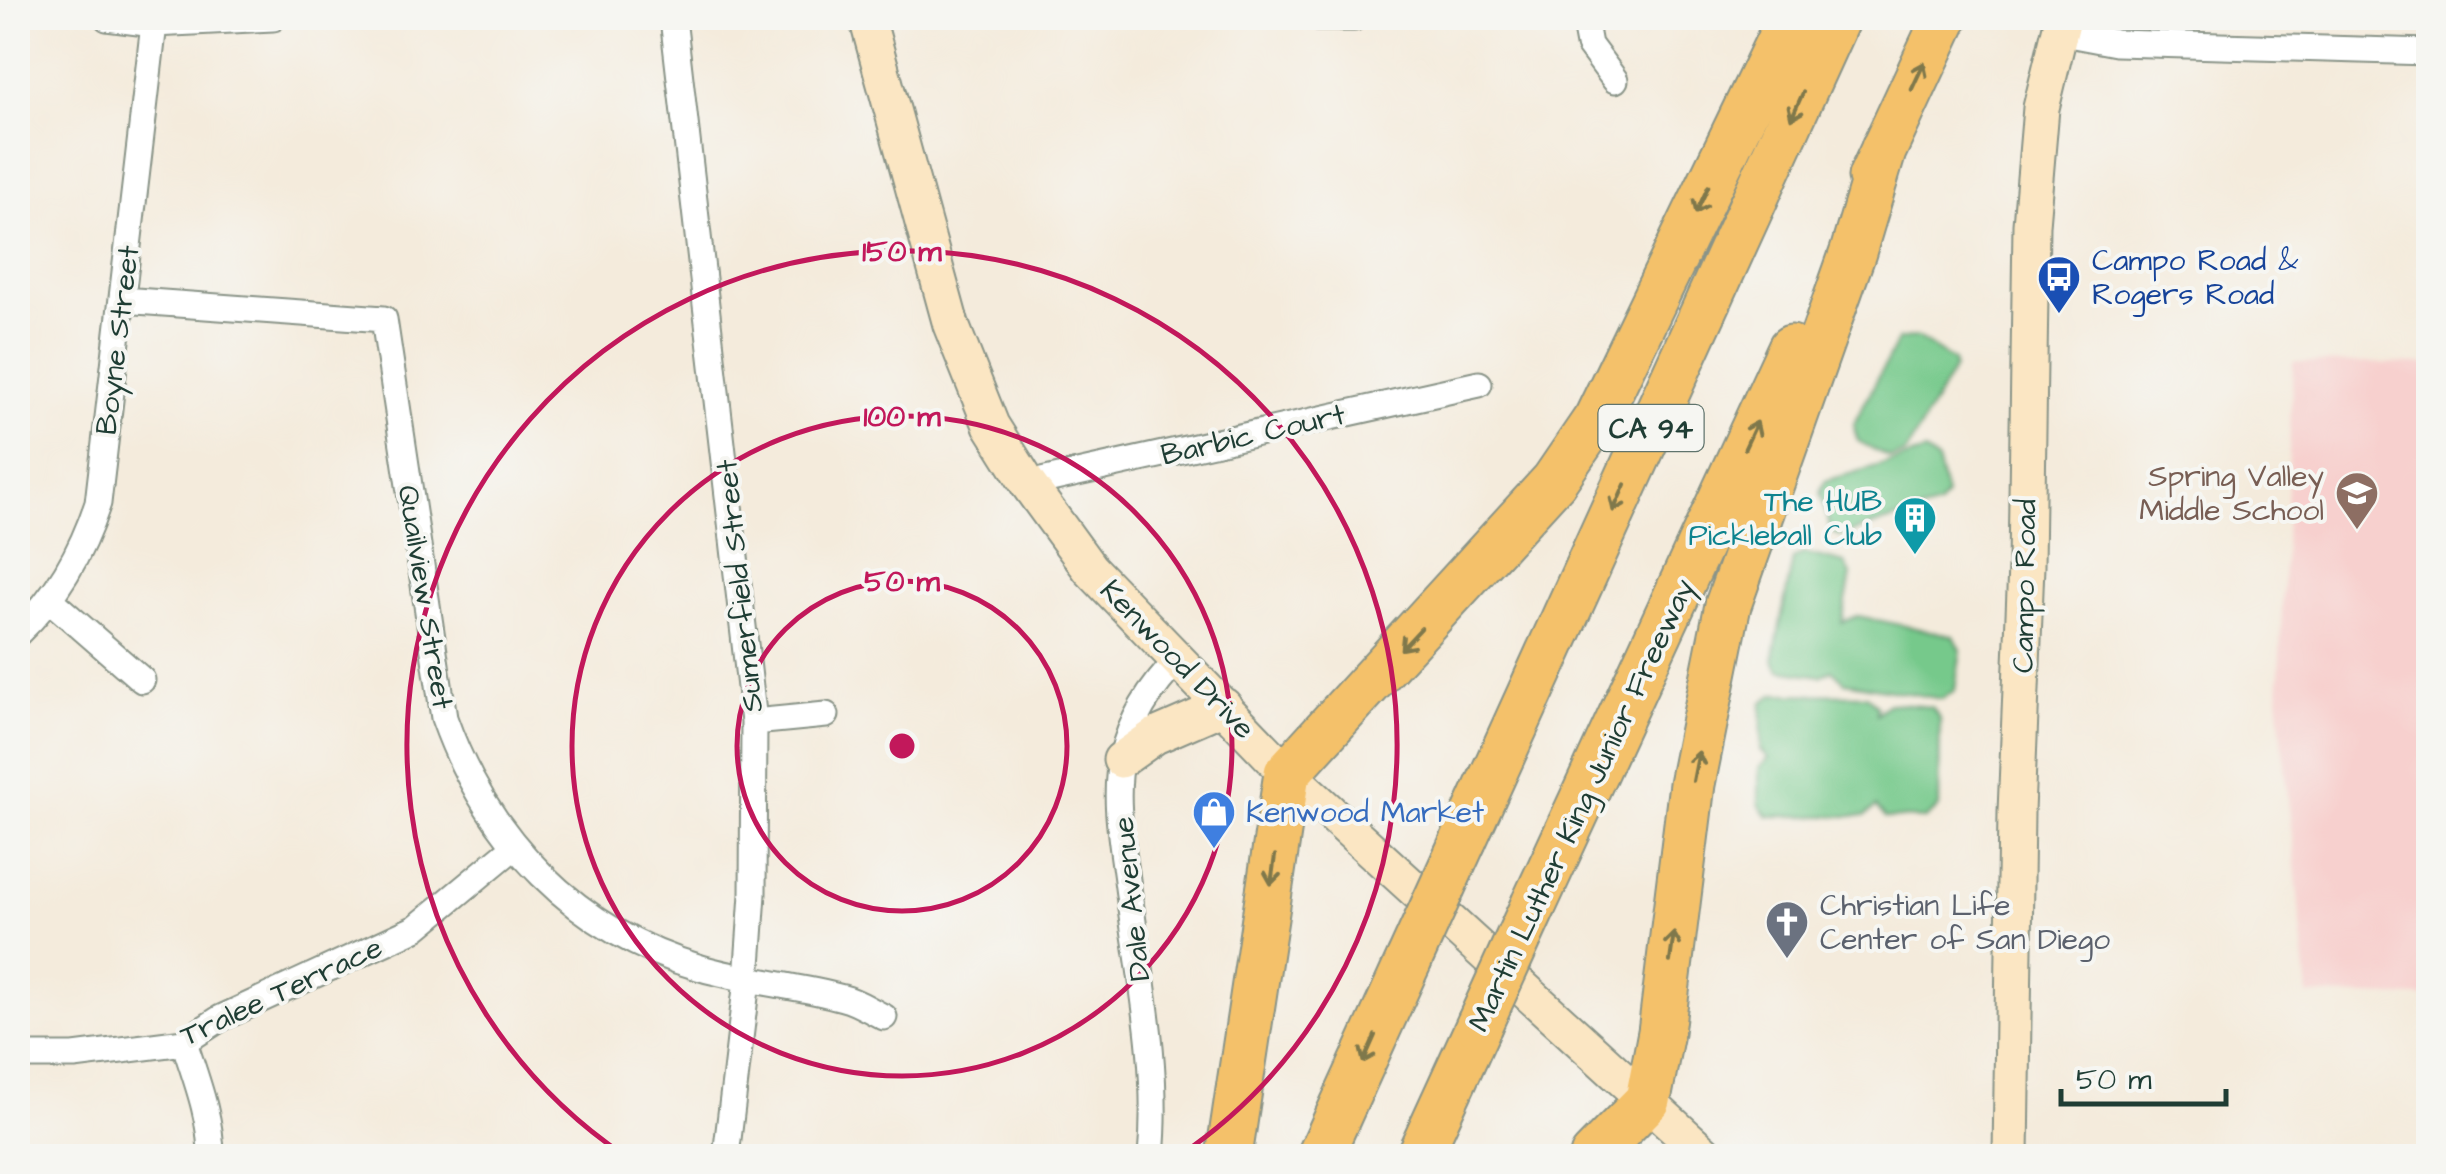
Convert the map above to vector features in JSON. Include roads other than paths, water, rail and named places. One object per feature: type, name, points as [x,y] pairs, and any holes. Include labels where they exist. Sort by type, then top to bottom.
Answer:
[{"type":"highway","points":[[1228,1156],[1287,773],[1554,481],[1597,418],[1790,18]]},
{"type":"highway","name":"CA 94","points":[[1320,1156],[1837,18]]},
{"type":"highway","name":"Martin Luther King Junior Freeway","points":[[1419,1156],[1945,18]]},
{"type":"highway","points":[[1593,1156],[1648,1100],[1661,1032],[1692,784],[1728,605],[1853,252],[1884,148]]},
{"type":"main road","name":"Kenwood Drive","points":[[867,18],[951,326],[991,425],[1090,569],[1287,773],[1708,1156]]},
{"type":"main road","name":"Campo Road","points":[[2011,1156],[2031,224],[2042,108],[2060,25]]},
{"type":"main road","points":[[1121,760],[1155,736],[1224,706]]},
{"type":"street","points":[[107,18],[154,24],[272,18]]},
{"type":"street","name":"Sumerfield Street","points":[[673,18],[754,722],[753,894],[726,1156]]},
{"type":"street","points":[[1317,18],[1354,18]]},
{"type":"street","points":[[1584,18],[1590,45],[1615,80]]},
{"type":"street","name":"Boyne Street","points":[[18,633],[49,600],[78,554],[98,503],[154,24]]},
{"type":"street","points":[[2060,25],[2116,43],[2428,52]]},
{"type":"street","name":"Quailview Street","points":[[122,300],[384,318],[444,718],[480,799],[514,847],[559,893],[611,930],[668,958],[747,980],[847,998],[884,1017]]},
{"type":"street","name":"Barbic Court","points":[[1028,484],[1479,384]]},
{"type":"street","points":[[49,600],[142,680]]},
{"type":"street","name":"Dale Avenue","points":[[1151,1156],[1152,1076],[1120,824],[1121,760],[1135,718],[1154,684],[1179,658]]},
{"type":"street","points":[[754,722],[826,716]]},
{"type":"street","name":"Tralee Terrace","points":[[18,1056],[74,1056],[184,1042],[221,1018],[416,928],[514,847]]},
{"type":"street","points":[[184,1042],[201,1093],[211,1136],[211,1156]]},
{"type":"place","name":"Campo Road & Rogers Road","points":[[2059,315]]},
{"type":"place","name":"Spring Valley Middle School","points":[[2357,531]]},
{"type":"place","name":"The HUB Pickleball Club","points":[[1915,556]]},
{"type":"place","name":"Kenwood Market","points":[[1214,850]]},
{"type":"place","name":"Christian Life Center of San Diego","points":[[1787,960]]}]
